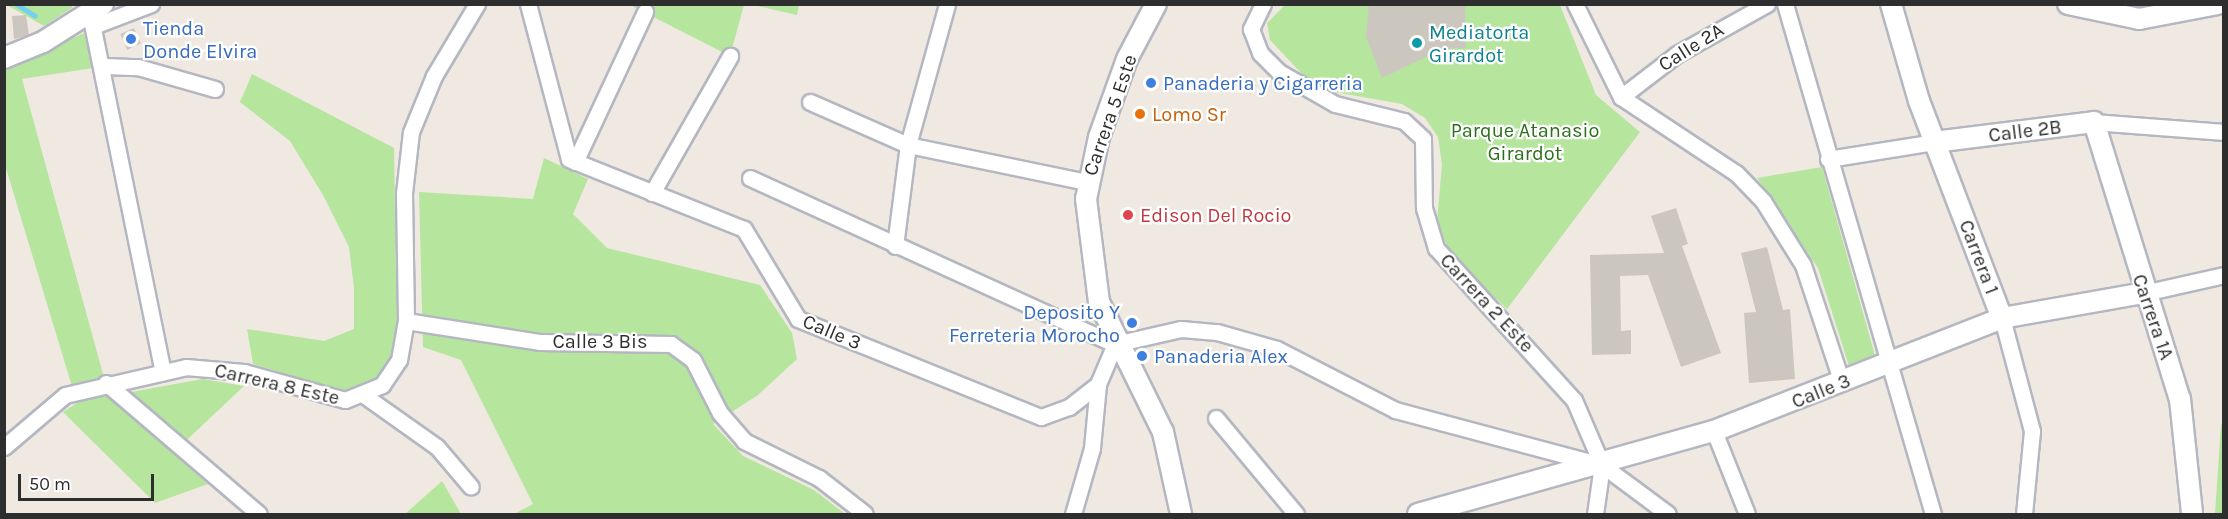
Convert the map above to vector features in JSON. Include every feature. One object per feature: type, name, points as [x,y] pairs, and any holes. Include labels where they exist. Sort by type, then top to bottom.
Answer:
[{"type":"street","points":[[4,58],[95,11],[151,4]]},
{"type":"street","name":"Carrera 8 Este","points":[[4,447],[53,402],[106,383],[163,372],[225,369],[335,399],[365,396],[395,369],[406,321],[404,193],[411,132],[434,76],[477,4]]},
{"type":"street","points":[[528,4],[572,160]]},
{"type":"street","points":[[895,246],[908,145],[946,4]]},
{"type":"street","name":"Carrera 2 Este","points":[[1263,4],[1251,29],[1260,53],[1279,72],[1335,104],[1404,121],[1419,133],[1427,151],[1424,208],[1436,248],[1562,384],[1584,418],[1602,465],[1595,514]]},
{"type":"street","points":[[1575,4],[1621,97],[1736,173],[1763,201],[1807,274],[1842,383]]},
{"type":"street","name":"Calle 2A","points":[[1621,97],[1677,54],[1767,4]]},
{"type":"street","points":[[1785,4],[1886,365],[1933,514]]},
{"type":"street","name":"Carrera 1","points":[[1891,4],[1934,142],[2002,318],[2032,431],[2024,514]]},
{"type":"street","points":[[2068,4],[2139,19],[2217,4]]},
{"type":"street","name":"Carrera 5 Este","points":[[1158,6],[1127,58],[1087,183],[1094,280],[1115,344],[1163,432],[1181,514]]},
{"type":"street","points":[[95,11],[163,372]]},
{"type":"street","points":[[572,160],[645,12]]},
{"type":"street","points":[[652,193],[730,56]]},
{"type":"street","points":[[104,66],[138,67],[214,89]]},
{"type":"street","points":[[810,102],[908,145],[1087,183]]},
{"type":"street","name":"Calle 2B","points":[[1828,159],[1934,142],[2094,122],[2223,132]]},
{"type":"street","name":"Carrera 1A","points":[[2094,122],[2144,293],[2180,399],[2192,514]]},
{"type":"street","name":"Calle 3","points":[[572,160],[744,229],[798,319],[1041,417],[1069,407],[1098,384]]},
{"type":"street","points":[[750,178],[895,246],[1115,344],[1180,329],[1234,336],[1295,355],[1395,410],[1602,465],[1668,514]]},
{"type":"street","name":"Calle 3","points":[[1418,514],[1602,465],[1714,431],[1842,383],[2002,318],[2144,293],[2223,275]]},
{"type":"street","name":"Calle 3 Bis","points":[[406,321],[540,342],[671,344],[693,360],[720,413],[739,437],[819,478],[865,514]]},
{"type":"street","points":[[1072,514],[1092,448],[1098,384],[1115,344]]},
{"type":"street","points":[[106,383],[259,514]]},
{"type":"street","points":[[365,396],[437,447],[471,487]]},
{"type":"street","points":[[1216,418],[1296,514]]},
{"type":"street","points":[[1714,431],[1747,514]]},
{"type":"green space","points":[[5,4],[67,4],[73,7],[44,26]]},
{"type":"green space","points":[[630,5],[744,5],[730,56]]},
{"type":"green space","points":[[753,5],[799,5],[797,15]]},
{"type":"green space","name":"Parque Atanasio Girardot","points":[[1285,5],[1560,5],[1596,95],[1640,132],[1507,309],[1457,262],[1444,240],[1437,221],[1442,165],[1438,137],[1425,118],[1402,104],[1329,91],[1304,76],[1270,40],[1267,23]]},
{"type":"green space","points":[[84,33],[93,68],[22,79],[109,396],[203,379],[244,386],[173,453],[208,484],[155,503],[63,412],[77,403],[5,165],[4,70]]},
{"type":"green space","points":[[252,74],[394,148],[397,334],[394,355],[368,387],[346,393],[253,364],[247,329],[324,341],[354,329],[354,288],[349,247],[323,195],[290,141],[240,102]]},
{"type":"green space","points":[[544,158],[588,179],[573,214],[607,248],[760,285],[792,333],[797,359],[758,395],[713,424],[743,456],[814,490],[845,514],[514,514],[533,504],[461,360],[423,347],[419,192],[533,199]]},
{"type":"green space","points":[[1822,167],[1876,359],[1849,366],[1818,268],[1757,178]]},
{"type":"green space","points":[[2223,423],[2223,514],[2215,514],[2221,425]]},
{"type":"green space","points":[[442,481],[461,514],[405,514]]},
{"type":"building","name":"Mediatorta Girardot","points":[[1369,4],[1465,4],[1466,48],[1443,49],[1382,78],[1366,37]]},
{"type":"building","points":[[26,15],[29,35],[14,39],[12,16]]},
{"type":"building","name":"Tienda Donde Elvira","points":[[134,28],[141,44],[127,50],[120,34]]},
{"type":"building","points":[[1676,208],[1688,244],[1682,246],[1721,353],[1681,367],[1648,275],[1620,276],[1621,331],[1631,330],[1631,354],[1592,355],[1590,255],[1664,253],[1651,216]]},
{"type":"building","points":[[1767,247],[1783,310],[1790,309],[1795,379],[1749,383],[1744,313],[1756,312],[1741,253]]},
{"type":"waterway","points":[[16,4],[35,16]]},
{"type":"place","name":"Tienda Donde Elvira","points":[[131,39]]},
{"type":"place","name":"Mediatorta Girardot","points":[[1417,43]]},
{"type":"place","name":"Panaderia y Cigarreria","points":[[1151,83]]},
{"type":"place","name":"Lomo Sr","points":[[1140,114]]},
{"type":"place","name":"Edison Del Rocio","points":[[1128,215]]},
{"type":"place","name":"Deposito Y Ferreteria Morocho","points":[[1132,323]]},
{"type":"place","name":"Panaderia Alex","points":[[1142,356]]}]
